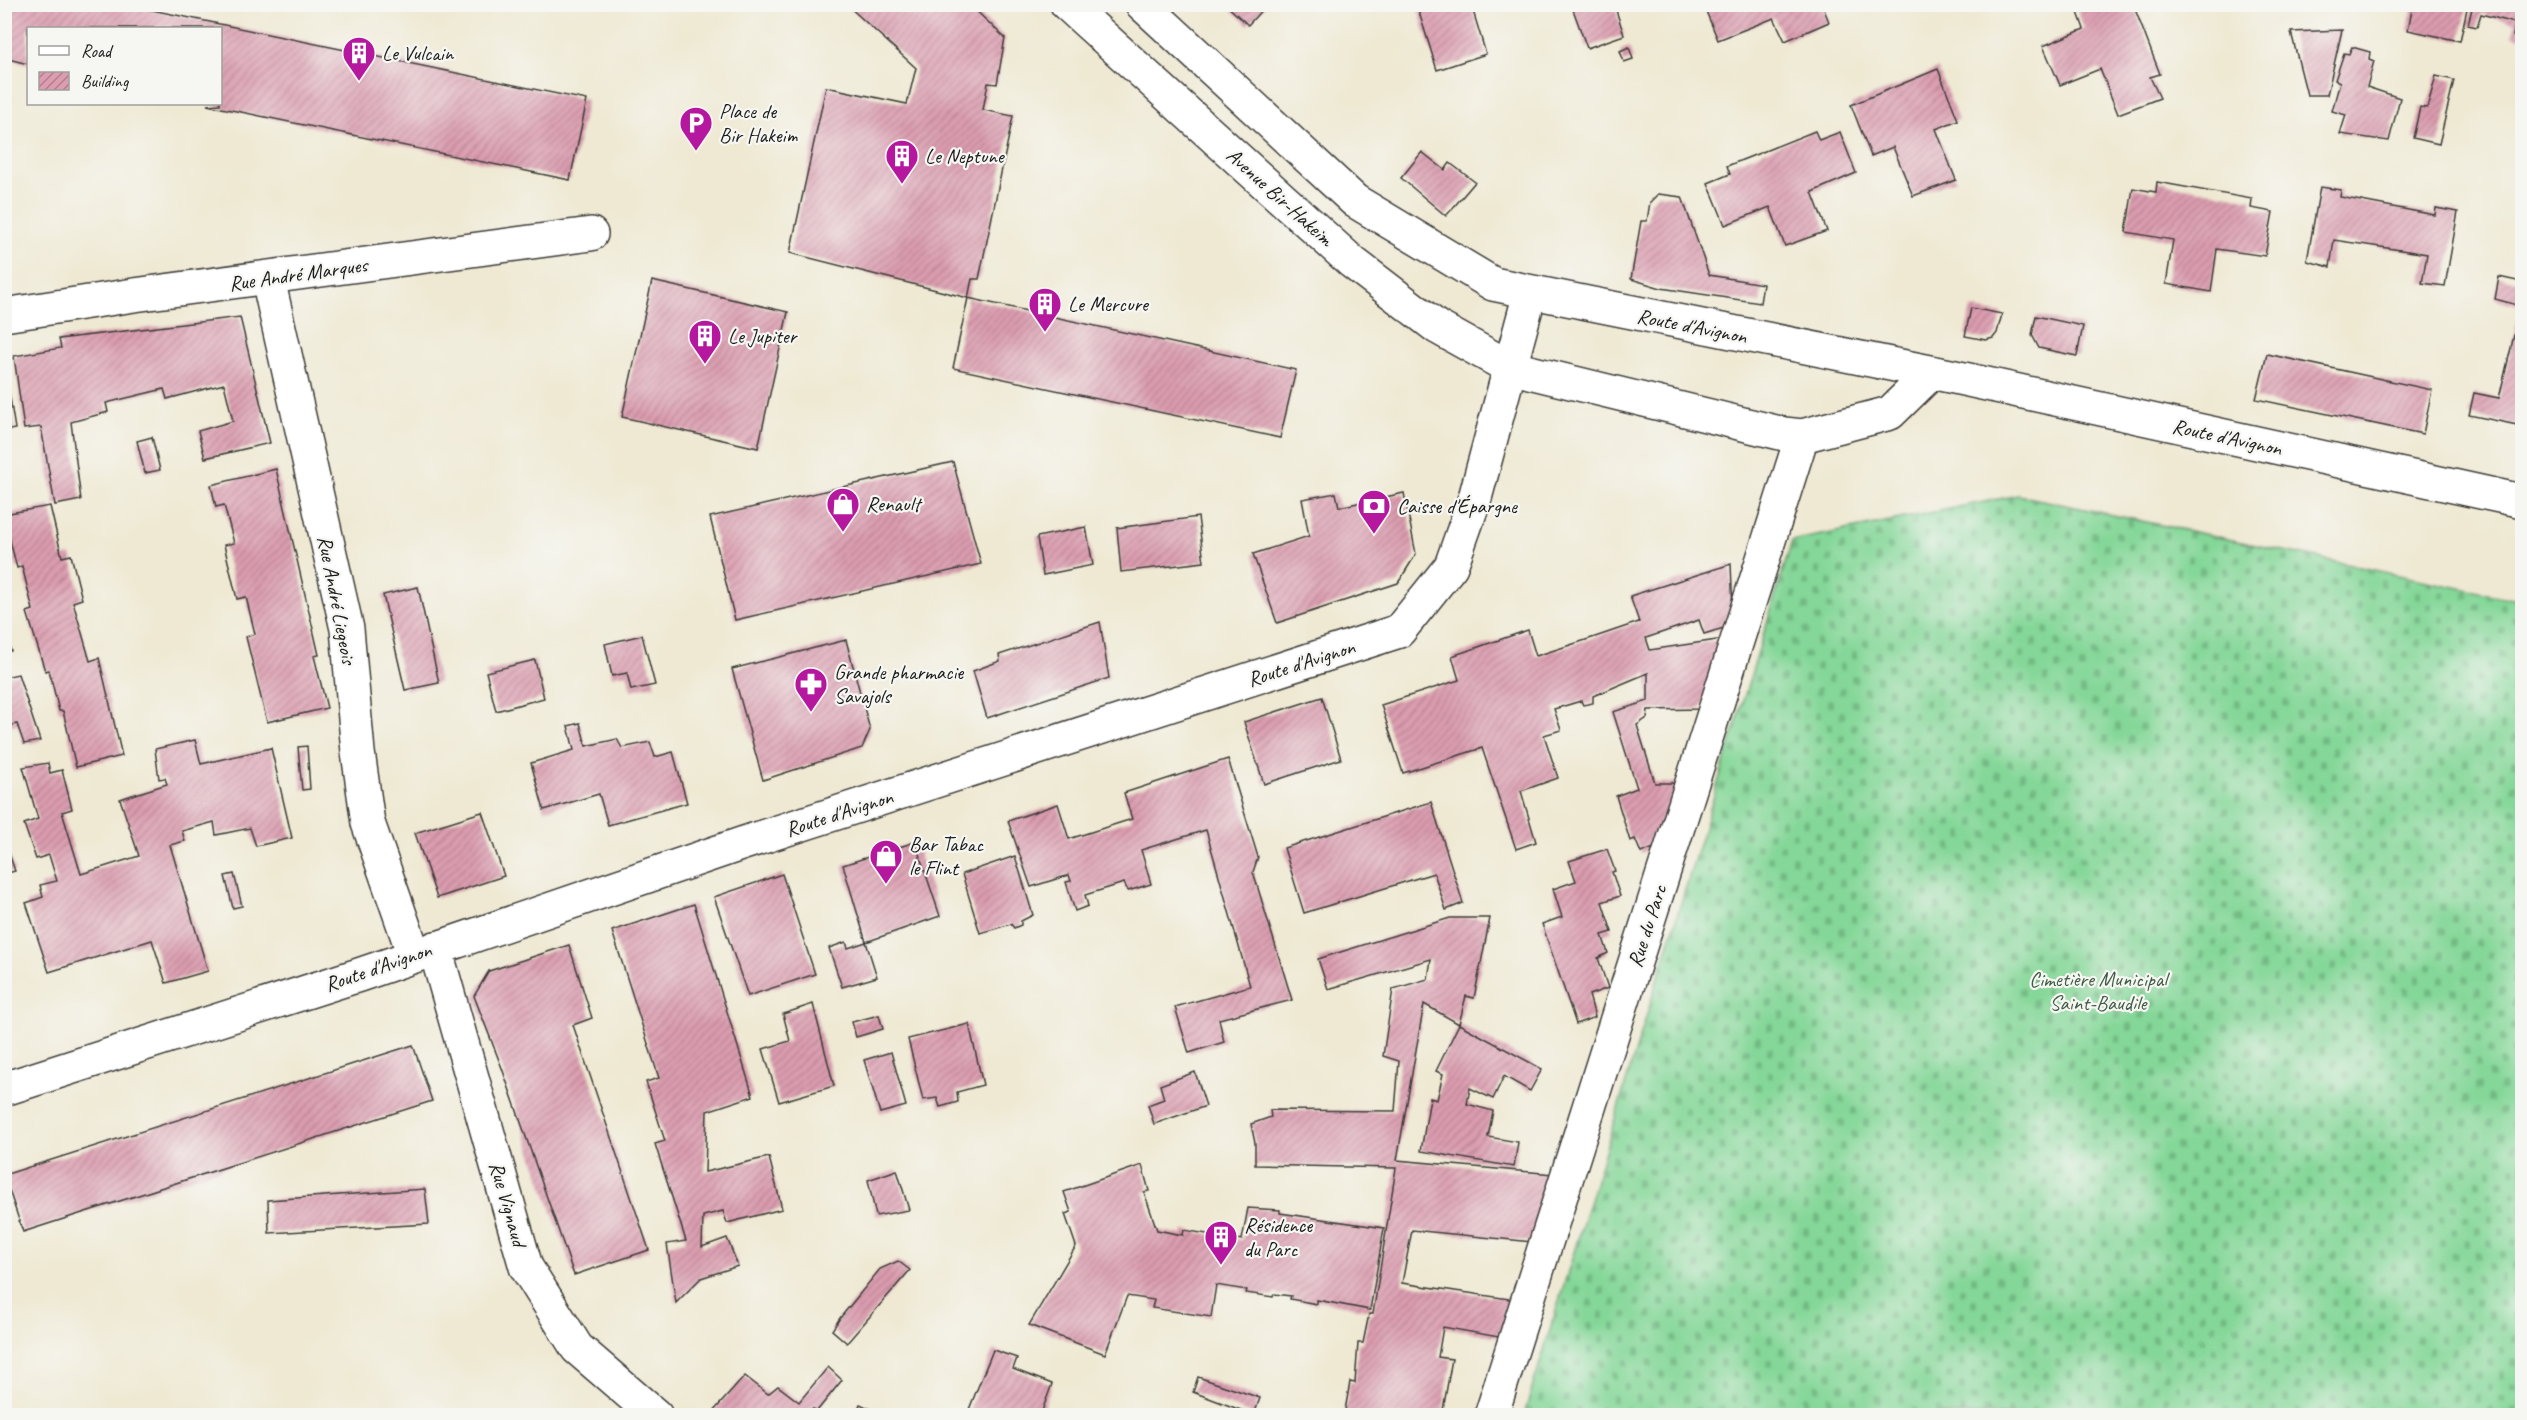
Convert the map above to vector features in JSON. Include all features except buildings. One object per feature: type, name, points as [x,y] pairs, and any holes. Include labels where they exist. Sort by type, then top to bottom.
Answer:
[{"type":"main road","name":"Avenue Bir-Hakeim","points":[[1067,4],[1352,262],[1437,327],[1509,367]]},
{"type":"main road","points":[[1142,4],[1355,201],[1493,284],[1530,293]]},
{"type":"main road","name":"Rue André Marques","points":[[4,315],[134,295],[268,279],[591,234]]},
{"type":"main road","name":"Rue André Liegeois","points":[[268,279],[347,629],[358,752],[368,823],[425,952]]},
{"type":"main road","name":"Route d'Avignon","points":[[4,1089],[425,952],[744,843],[1399,631],[1451,566],[1475,498],[1530,293],[1931,373],[2523,501]]},
{"type":"main road","points":[[1509,367],[1784,434],[1802,436],[1890,413],[1931,373]]},
{"type":"main road","name":"Rue du Parc","points":[[1491,1416],[1802,436]]},
{"type":"main road","name":"Rue Vignaud","points":[[425,952],[526,1267],[577,1348],[656,1416]]},
{"type":"green space","name":"Cimetière Municipal Saint-Baudile","points":[[2018,495],[2522,601],[2522,1415],[1524,1415],[1792,541]]},
{"type":"place","name":"Le Vulcain","points":[[359,82]]},
{"type":"place","name":"Place de Bir Hakeim","points":[[696,152]]},
{"type":"place","name":"Le Neptune","points":[[902,185]]},
{"type":"place","name":"Le Mercure","points":[[1045,333]]},
{"type":"place","name":"Le Jupiter","points":[[705,365]]},
{"type":"place","name":"Renault","points":[[843,533]]},
{"type":"place","name":"Caisse d'Épargne","points":[[1374,535]]},
{"type":"place","name":"Grande pharmacie Savajols","points":[[811,713]]},
{"type":"place","name":"Bar Tabac le Flint","points":[[886,885]]},
{"type":"place","name":"Résidence du Parc","points":[[1221,1266]]}]
